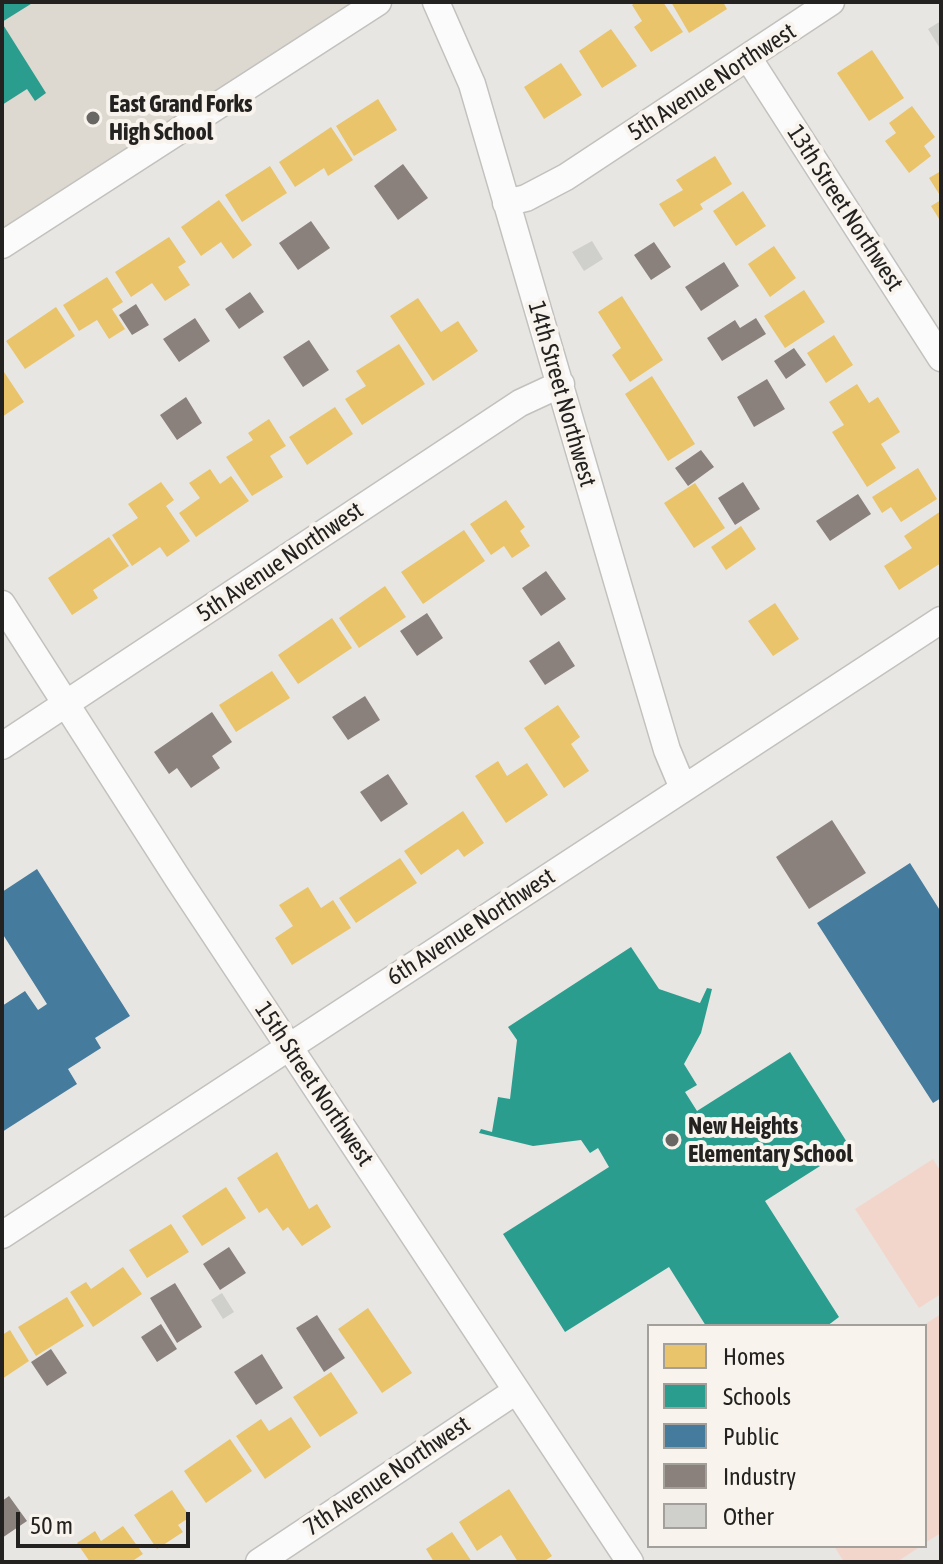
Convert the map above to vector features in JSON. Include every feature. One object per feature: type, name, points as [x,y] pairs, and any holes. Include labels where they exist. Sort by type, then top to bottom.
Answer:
[{"type":"street","points":[[2,245],[378,2]]},
{"type":"street","name":"14th Street Northwest","points":[[436,2],[472,84],[667,750],[683,788]]},
{"type":"street","name":"5th Avenue Northwest","points":[[506,203],[526,198],[566,177],[831,2]]},
{"type":"street","name":"13th Street Northwest","points":[[749,59],[941,358]]},
{"type":"street","name":"5th Avenue Northwest","points":[[2,746],[520,403],[561,384]]},
{"type":"street","name":"15th Street Northwest","points":[[2,604],[288,1047],[630,1562]]},
{"type":"street","name":"6th Avenue Northwest","points":[[2,1235],[941,620]]},
{"type":"street","name":"7th Avenue Northwest","points":[[259,1562],[516,1391]]},
{"type":"shaded area","name":"East Grand Forks High School","points":[[2,2],[366,2],[2,235]]},
{"type":"shaded area","points":[[933,1159],[941,1172],[941,1294],[919,1308],[855,1209]]},
{"type":"shaded area","points":[[941,1314],[941,1533],[927,1542],[927,1324]]},
{"type":"shaded area","points":[[835,1548],[918,1548],[897,1562],[844,1562]]},
{"type":"building: Homes","points":[[636,2],[663,2],[683,32],[651,52],[634,27],[642,21],[632,5]]},
{"type":"building: Homes","points":[[671,2],[723,2],[727,9],[689,33]]},
{"type":"building: Homes","points":[[611,29],[637,66],[602,88],[579,51]]},
{"type":"building: Homes","points":[[872,50],[904,98],[869,121],[837,73]]},
{"type":"building: Homes","points":[[561,63],[582,95],[544,119],[524,87]]},
{"type":"building: Homes","points":[[378,99],[397,130],[354,156],[336,126]]},
{"type":"building: Homes","points":[[912,106],[935,137],[924,146],[931,156],[909,173],[885,141],[896,133],[889,123]]},
{"type":"building: Homes","points":[[331,127],[353,160],[328,176],[324,168],[295,187],[279,162]]},
{"type":"building: Homes","points":[[715,156],[732,184],[700,204],[703,209],[674,227],[659,204],[683,190],[676,180]]},
{"type":"building: Homes","points":[[270,166],[287,193],[242,222],[225,195]]},
{"type":"building: Homes","points":[[941,171],[941,197],[929,178]]},
{"type":"building: Homes","points":[[743,191],[766,226],[736,246],[713,211]]},
{"type":"building: Homes","points":[[219,200],[252,245],[233,259],[221,242],[201,256],[181,227]]},
{"type":"building: Homes","points":[[941,200],[941,222],[931,206]]},
{"type":"building: Homes","points":[[169,237],[186,262],[178,267],[190,285],[165,301],[152,283],[131,297],[115,272]]},
{"type":"building: Homes","points":[[774,246],[796,278],[770,297],[748,264]]},
{"type":"building: Homes","points":[[107,277],[123,302],[112,309],[125,329],[109,339],[97,320],[79,331],[63,305]]},
{"type":"building: Homes","points":[[804,290],[825,322],[785,348],[764,316]]},
{"type":"building: Homes","points":[[622,296],[663,360],[630,382],[612,355],[621,348],[598,312]]},
{"type":"building: Homes","points":[[418,298],[441,332],[458,321],[478,351],[433,381],[390,316]]},
{"type":"building: Homes","points":[[56,307],[75,336],[25,369],[6,341]]},
{"type":"building: Homes","points":[[834,335],[853,365],[826,383],[807,353]]},
{"type":"building: Homes","points":[[399,344],[425,384],[362,425],[345,399],[366,386],[356,371]]},
{"type":"building: Homes","points":[[2,369],[24,402],[2,417]]},
{"type":"building: Homes","points":[[652,376],[695,444],[668,461],[625,394]]},
{"type":"building: Homes","points":[[857,384],[869,403],[878,397],[900,432],[881,444],[896,468],[867,487],[832,432],[844,425],[829,402]]},
{"type":"building: Homes","points":[[335,407],[353,434],[307,465],[289,437]]},
{"type":"building: Homes","points":[[269,419],[286,446],[270,456],[283,477],[252,496],[226,457],[253,440],[248,433]]},
{"type":"building: Homes","points":[[918,468],[937,499],[901,522],[891,507],[882,513],[872,497]]},
{"type":"building: Homes","points":[[210,469],[220,484],[231,476],[249,501],[196,537],[179,513],[200,498],[189,483]]},
{"type":"building: Homes","points":[[161,482],[174,500],[166,506],[190,541],[167,557],[160,547],[132,566],[112,535],[138,518],[128,504]]},
{"type":"building: Homes","points":[[695,483],[725,528],[694,548],[664,503]]},
{"type":"building: Homes","points":[[506,500],[525,527],[520,531],[530,546],[512,558],[504,546],[491,555],[470,524]]},
{"type":"building: Homes","points":[[941,511],[941,563],[899,590],[884,566],[912,548],[904,536]]},
{"type":"building: Homes","points":[[741,526],[756,549],[726,570],[711,547]]},
{"type":"building: Homes","points":[[464,530],[485,561],[423,604],[401,572]]},
{"type":"building: Homes","points":[[109,537],[129,566],[93,590],[98,598],[72,615],[48,578]]},
{"type":"building: Homes","points":[[385,586],[406,617],[359,648],[339,618]]},
{"type":"building: Homes","points":[[775,603],[799,639],[773,656],[748,621]]},
{"type":"building: Homes","points":[[332,618],[352,648],[298,684],[278,655]]},
{"type":"building: Homes","points":[[272,671],[290,698],[236,732],[219,705]]},
{"type":"building: Homes","points":[[558,705],[580,737],[571,744],[589,771],[564,788],[524,728]]},
{"type":"building: Homes","points":[[498,761],[507,776],[527,763],[548,795],[506,823],[475,776]]},
{"type":"building: Homes","points":[[463,811],[484,843],[464,857],[458,849],[421,875],[404,851]]},
{"type":"building: Homes","points":[[400,858],[417,883],[356,923],[339,898]]},
{"type":"building: Homes","points":[[308,887],[321,908],[333,900],[351,928],[292,965],[275,938],[293,926],[279,905]]},
{"type":"building: Homes","points":[[277,1152],[309,1209],[317,1204],[331,1227],[302,1246],[288,1227],[283,1231],[267,1208],[259,1213],[237,1178]]},
{"type":"building: Homes","points":[[226,1187],[246,1218],[202,1246],[182,1216]]},
{"type":"building: Homes","points":[[171,1224],[189,1252],[147,1278],[129,1250]]},
{"type":"building: Homes","points":[[123,1267],[142,1294],[93,1327],[70,1292],[86,1282],[91,1289]]},
{"type":"building: Homes","points":[[67,1297],[84,1326],[36,1356],[18,1327]]},
{"type":"building: Homes","points":[[368,1308],[412,1373],[382,1393],[338,1329]]},
{"type":"building: Homes","points":[[10,1330],[29,1361],[2,1379],[2,1335]]},
{"type":"building: Homes","points":[[331,1372],[358,1413],[320,1437],[293,1397]]},
{"type":"building: Homes","points":[[291,1417],[311,1447],[265,1479],[236,1436],[261,1419],[269,1431]]},
{"type":"building: Homes","points":[[230,1439],[252,1471],[206,1503],[184,1471]]},
{"type":"building: Homes","points":[[509,1489],[552,1556],[543,1562],[518,1562],[501,1535],[477,1551],[459,1522]]},
{"type":"building: Homes","points":[[172,1490],[190,1517],[178,1525],[183,1532],[157,1549],[134,1515]]},
{"type":"building: Homes","points":[[123,1526],[143,1554],[131,1562],[90,1562],[77,1543],[95,1531],[101,1541]]},
{"type":"building: Homes","points":[[452,1532],[472,1562],[434,1562],[426,1549]]},
{"type":"building: Schools","points":[[2,2],[34,2],[2,22]]},
{"type":"building: Schools","points":[[2,23],[46,93],[35,101],[27,89],[2,105]]},
{"type":"building: Schools","name":"New Heights Elementary School","points":[[631,947],[659,989],[700,1003],[707,988],[712,989],[701,1033],[684,1064],[697,1085],[685,1092],[697,1111],[790,1052],[850,1147],[765,1201],[839,1317],[830,1324],[705,1324],[669,1267],[565,1332],[503,1234],[609,1167],[598,1148],[590,1153],[581,1140],[533,1146],[479,1133],[481,1129],[492,1132],[498,1097],[510,1099],[517,1040],[508,1027]]},
{"type":"building: Public","points":[[910,863],[941,912],[941,1098],[933,1103],[817,923]]},
{"type":"building: Public","points":[[37,869],[130,1016],[95,1038],[101,1048],[68,1069],[77,1084],[2,1132],[2,1006],[25,991],[38,1010],[47,1004],[2,933],[2,892]]},
{"type":"building: Industry","points":[[403,164],[428,198],[398,220],[374,186]]},
{"type":"building: Industry","points":[[311,221],[330,248],[298,270],[279,243]]},
{"type":"building: Industry","points":[[654,242],[671,267],[651,280],[634,255]]},
{"type":"building: Industry","points":[[724,262],[739,286],[701,311],[685,287]]},
{"type":"building: Industry","points":[[250,292],[264,312],[239,329],[225,309]]},
{"type":"building: Industry","points":[[136,304],[149,325],[132,335],[119,315]]},
{"type":"building: Industry","points":[[195,318],[210,341],[179,362],[163,339]]},
{"type":"building: Industry","points":[[756,318],[766,334],[722,361],[707,338],[735,320],[740,328]]},
{"type":"building: Industry","points":[[309,340],[329,370],[303,387],[283,357]]},
{"type":"building: Industry","points":[[794,348],[806,365],[786,379],[774,361]]},
{"type":"building: Industry","points":[[767,379],[785,409],[754,427],[737,397]]},
{"type":"building: Industry","points":[[186,397],[202,423],[177,440],[160,415]]},
{"type":"building: Industry","points":[[701,450],[714,467],[688,486],[675,468]]},
{"type":"building: Industry","points":[[743,482],[760,509],[735,525],[718,498]]},
{"type":"building: Industry","points":[[858,494],[871,514],[830,541],[816,521]]},
{"type":"building: Industry","points":[[546,571],[566,599],[541,616],[522,588]]},
{"type":"building: Industry","points":[[427,613],[443,638],[417,656],[400,631]]},
{"type":"building: Industry","points":[[559,641],[575,666],[545,685],[529,661]]},
{"type":"building: Industry","points":[[365,696],[380,720],[348,740],[332,717]]},
{"type":"building: Industry","points":[[212,712],[232,742],[212,756],[220,768],[191,788],[177,768],[169,774],[154,752]]},
{"type":"building: Industry","points":[[388,774],[408,804],[381,822],[360,792]]},
{"type":"building: Industry","points":[[832,820],[866,873],[809,909],[776,857]]},
{"type":"building: Industry","points":[[229,1247],[246,1273],[220,1290],[203,1264]]},
{"type":"building: Industry","points":[[175,1283],[202,1327],[177,1343],[150,1298]]},
{"type":"building: Industry","points":[[317,1315],[345,1358],[324,1372],[296,1328]]},
{"type":"building: Industry","points":[[161,1324],[177,1349],[157,1362],[141,1337]]},
{"type":"building: Industry","points":[[51,1349],[67,1373],[47,1386],[31,1362]]},
{"type":"building: Industry","points":[[262,1354],[283,1388],[256,1405],[234,1372]]},
{"type":"building: Industry","points":[[9,1496],[27,1521],[2,1538],[2,1501]]},
{"type":"building: Other","points":[[941,21],[941,50],[928,29]]},
{"type":"building: Other","points":[[592,241],[603,259],[584,271],[572,252]]},
{"type":"building: Other","points":[[222,1293],[234,1312],[223,1319],[211,1300]]},
{"type":"place","name":"East Grand Forks High School","points":[[93,118]]},
{"type":"place","name":"New Heights Elementary School","points":[[672,1140]]}]
